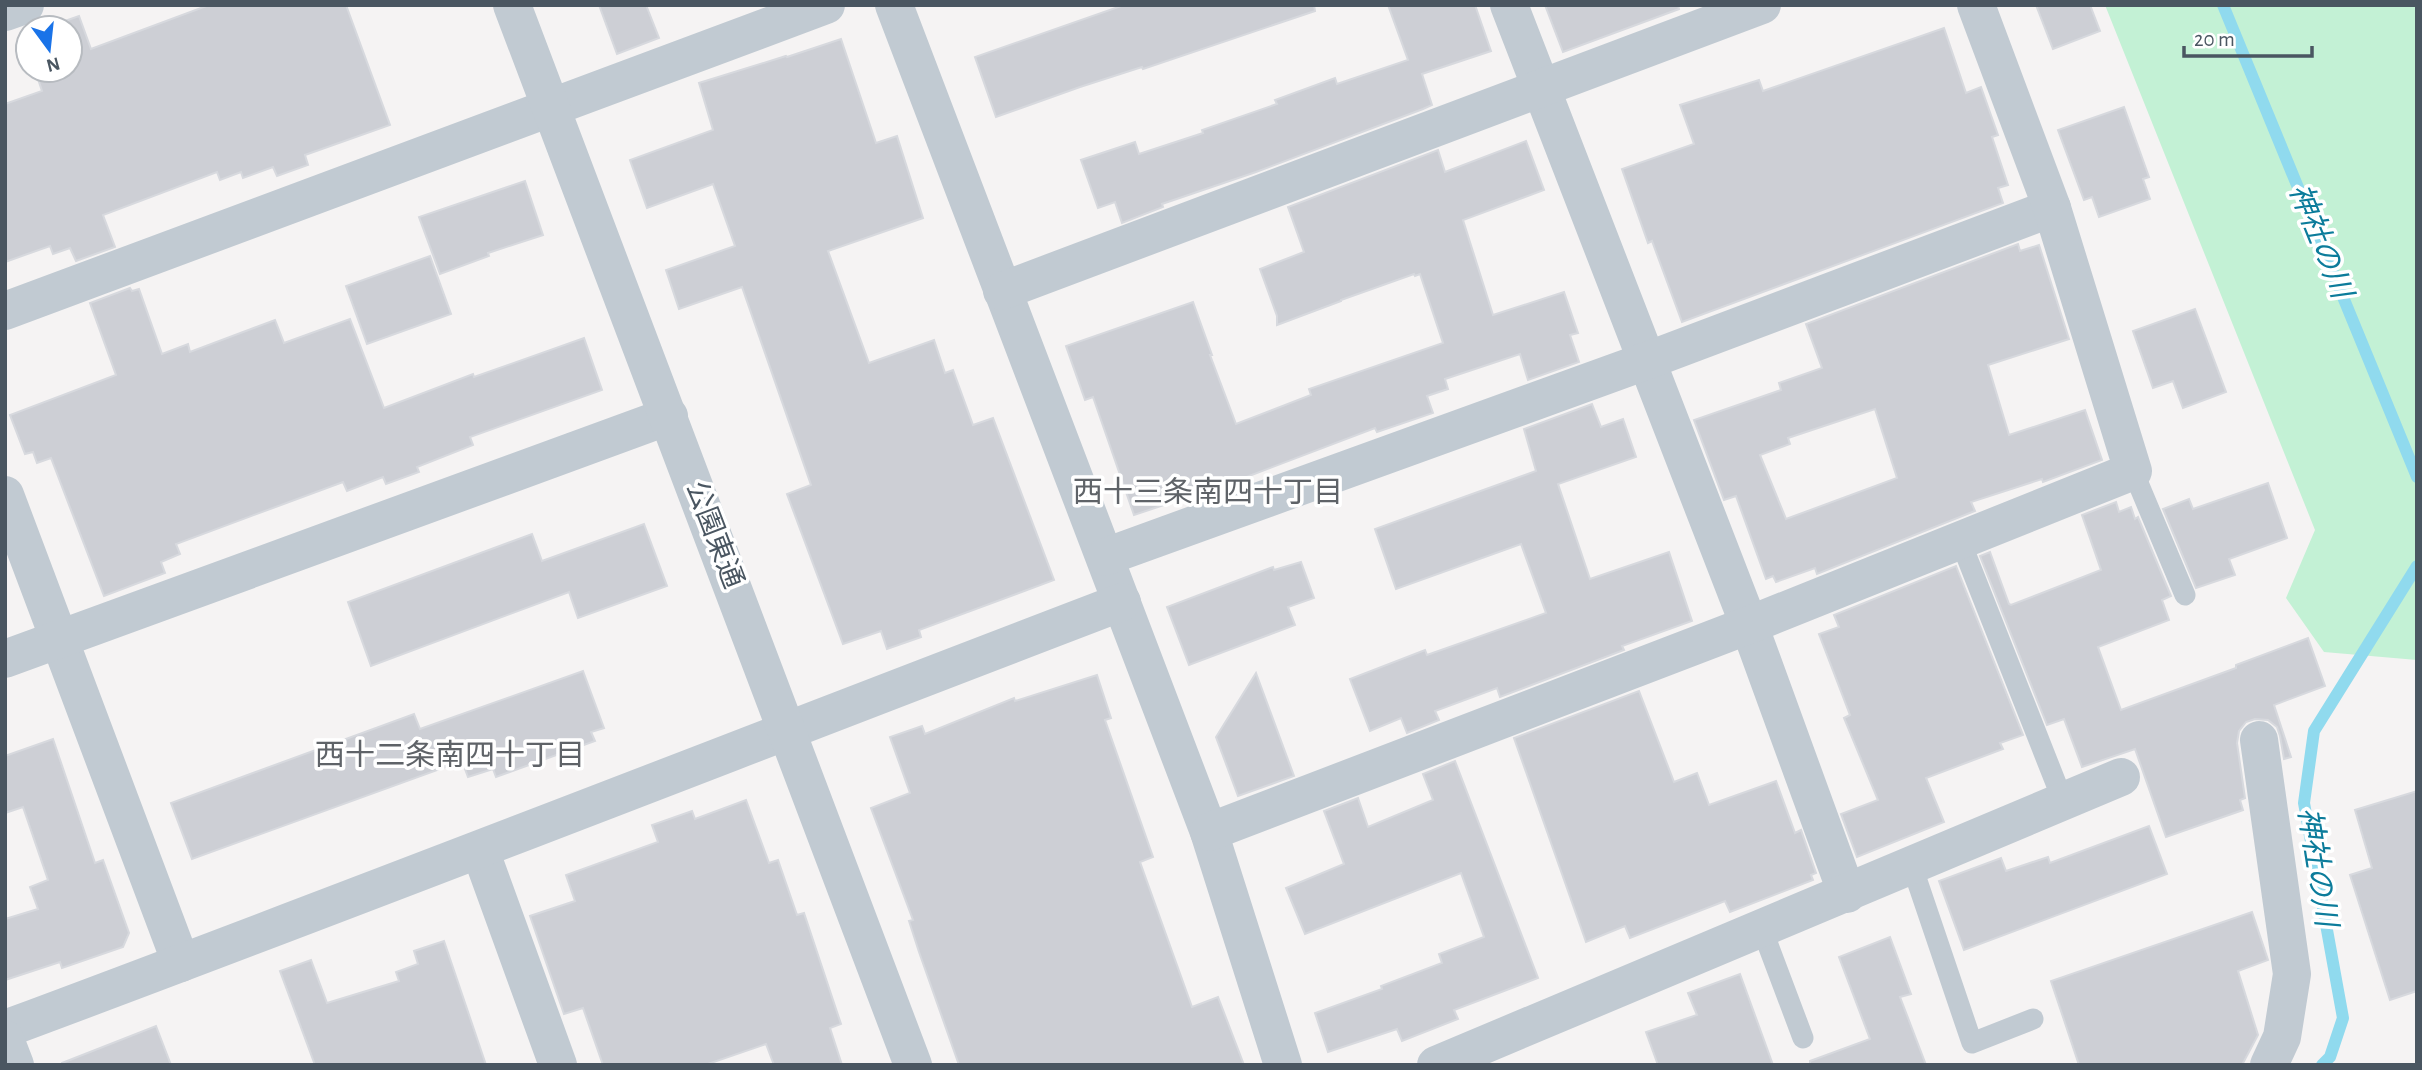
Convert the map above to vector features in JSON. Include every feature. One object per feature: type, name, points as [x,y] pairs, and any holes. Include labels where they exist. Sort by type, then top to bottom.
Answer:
[{"type":"street","points":[[5,12],[25,5]]},
{"type":"street","name":"公園東通","points":[[512,5],[913,1065]]},
{"type":"street","points":[[5,311],[826,5]]},
{"type":"street","points":[[894,5],[1209,832],[1283,1065]]},
{"type":"street","points":[[1509,5],[1749,625],[1847,894]]},
{"type":"street","points":[[1002,291],[1762,5]]},
{"type":"street","points":[[1209,832],[1749,625],[2133,471],[2052,208],[1976,5]]},
{"type":"street","points":[[1105,557],[1646,361],[2052,208]]},
{"type":"street","points":[[5,659],[669,416]]},
{"type":"street","points":[[5,495],[181,963]]},
{"type":"street","points":[[5,1029],[480,850],[1122,602]]},
{"type":"street","points":[[2259,740],[2292,974],[2282,1037],[2269,1065]]},
{"type":"street","points":[[1436,1065],[2121,777]]},
{"type":"street","points":[[480,850],[558,1065]]},
{"type":"street","points":[[5,1039],[15,1065]]},
{"type":"lane","points":[[2133,471],[2185,595]]},
{"type":"lane","points":[[1960,540],[2063,801]]},
{"type":"lane","points":[[1912,866],[1972,1043],[2033,1019]]},
{"type":"lane","points":[[1762,929],[1804,1038]]},
{"type":"green space","points":[[2105,5],[2417,5],[2417,660],[2324,652],[2286,598],[2315,530]]},
{"type":"building","points":[[209,5],[346,5],[390,125],[305,155],[308,165],[277,176],[273,167],[243,178],[241,172],[220,180],[217,172],[103,215],[115,247],[76,261],[70,248],[53,254],[50,246],[5,262],[5,104],[42,91],[40,84],[84,84],[84,30],[91,49]]},
{"type":"building","points":[[599,5],[646,5],[659,38],[617,54]]},
{"type":"building","points":[[1124,5],[1314,5],[1315,11],[996,117],[975,57]]},
{"type":"building","points":[[1388,5],[1475,5],[1491,51],[1422,74],[1432,105],[1423,109],[1162,204],[1163,207],[1122,223],[1115,202],[1098,208],[1081,160],[1135,142],[1139,154],[1203,133],[1202,130],[1277,104],[1275,100],[1335,78],[1337,84],[1408,60]]},
{"type":"building","points":[[1545,5],[1678,5],[1679,9],[1563,52]]},
{"type":"building","points":[[2036,5],[2090,5],[2100,31],[2053,49]]},
{"type":"building","points":[[1944,28],[1966,93],[1981,87],[1998,135],[1992,137],[2008,185],[1998,188],[2003,203],[1682,322],[1652,241],[1648,243],[1622,169],[1694,144],[1680,105],[1759,80],[1763,91]]},
{"type":"building","points":[[841,39],[876,143],[897,136],[923,218],[828,251],[869,363],[934,340],[945,373],[953,370],[973,425],[993,418],[1054,580],[919,630],[921,637],[887,649],[881,631],[843,644],[787,494],[811,485],[742,287],[679,309],[666,270],[735,246],[713,184],[647,208],[630,160],[713,130],[699,83]]},
{"type":"building","points":[[2124,107],[2149,177],[2143,179],[2150,199],[2099,217],[2092,197],[2084,200],[2058,130]]},
{"type":"building","points":[[1526,141],[1544,190],[1463,220],[1493,315],[1564,292],[1578,333],[1570,335],[1579,362],[1528,380],[1520,354],[1445,379],[1448,389],[1427,396],[1433,413],[1377,432],[1375,428],[1236,481],[1134,515],[1093,397],[1085,400],[1066,346],[1193,302],[1236,424],[1311,395],[1309,389],[1443,343],[1420,274],[1277,325],[1277,316],[1260,269],[1304,252],[1288,207],[1438,150],[1445,172]]},
{"type":"building","points":[[525,181],[543,235],[488,253],[489,256],[440,274],[419,217]]},
{"type":"building","points":[[2018,244],[2020,251],[2039,245],[2069,339],[1988,365],[2009,435],[2085,410],[2102,460],[2043,482],[2042,479],[1971,502],[1975,511],[1817,574],[1815,568],[1776,582],[1773,576],[1766,579],[1736,496],[1724,500],[1694,420],[1781,390],[1779,383],[1822,368],[1806,324]],"holes":[[[1875,409],[1897,478],[1786,519],[1760,455],[1790,444],[1788,438]]]},
{"type":"building","points":[[430,256],[451,314],[367,344],[346,286]]},
{"type":"building","points":[[130,288],[132,291],[139,289],[162,354],[188,344],[190,352],[275,320],[284,343],[350,319],[384,408],[473,374],[474,377],[584,338],[602,390],[470,437],[473,445],[417,467],[419,472],[386,484],[383,477],[347,491],[343,482],[176,544],[180,554],[161,562],[165,573],[104,596],[51,458],[37,463],[33,452],[25,454],[10,415],[116,375],[90,303]]},
{"type":"building","points":[[2195,309],[2226,392],[2183,408],[2173,381],[2153,388],[2133,331]]},
{"type":"building","points":[[1592,404],[1601,427],[1623,419],[1636,457],[1558,484],[1590,579],[1669,552],[1692,621],[1622,646],[1624,650],[1500,697],[1497,688],[1435,711],[1439,720],[1407,733],[1401,718],[1370,731],[1350,679],[1425,650],[1427,655],[1546,613],[1521,544],[1396,589],[1375,529],[1536,471],[1524,429]]},
{"type":"building","points":[[2268,483],[2287,538],[2229,559],[2235,575],[2196,588],[2163,509],[2189,499],[2193,509]]},
{"type":"building","points":[[2116,502],[2119,512],[2131,507],[2135,519],[2138,517],[2171,596],[2162,600],[2169,620],[2098,647],[2121,710],[2236,668],[2236,665],[2308,638],[2325,686],[2274,705],[2291,757],[2284,759],[2277,727],[2268,720],[2255,719],[2246,722],[2239,731],[2237,743],[2245,798],[2240,800],[2243,810],[2166,837],[2135,749],[2082,767],[2064,719],[2047,725],[1980,556],[1990,552],[2011,605],[2101,570],[2082,515]]},
{"type":"building","points":[[644,524],[667,586],[578,618],[569,592],[371,666],[348,602],[532,534],[542,561]]},
{"type":"building","points":[[1301,562],[1314,598],[1288,607],[1295,625],[1189,665],[1167,607],[1273,567],[1274,570]]},
{"type":"building","points":[[1956,566],[2023,735],[2000,743],[2003,749],[1926,778],[1944,822],[1857,857],[1841,814],[1878,800],[1844,718],[1850,715],[1819,634],[1839,627],[1834,615]]},
{"type":"building","points":[[583,671],[604,728],[591,732],[595,741],[496,777],[493,769],[468,777],[462,761],[192,859],[171,803],[414,714],[420,729]]},
{"type":"building","points":[[1256,673],[1294,776],[1238,796],[1216,737]]},
{"type":"building","points":[[1097,675],[1111,718],[1105,720],[1153,857],[1140,862],[1192,1007],[1218,997],[1244,1065],[959,1065],[909,921],[913,920],[871,808],[910,793],[890,737],[922,726],[925,734],[1014,698],[1015,701]]},
{"type":"building","points":[[1639,691],[1674,782],[1697,773],[1709,805],[1776,781],[1795,833],[1801,830],[1816,873],[1811,875],[1813,880],[1730,912],[1725,901],[1630,938],[1625,926],[1586,942],[1514,738]]},
{"type":"building","points":[[53,739],[95,863],[103,860],[129,933],[123,947],[62,968],[60,962],[5,980],[5,919],[38,909],[30,887],[48,880],[23,807],[5,813],[5,756]]},
{"type":"building","points":[[1455,761],[1538,978],[1454,1010],[1458,1019],[1402,1041],[1397,1029],[1328,1052],[1315,1013],[1382,989],[1381,986],[1442,963],[1439,954],[1484,937],[1461,873],[1305,934],[1286,888],[1344,864],[1324,811],[1358,798],[1368,827],[1433,800],[1423,774]]},
{"type":"building","points":[[2417,791],[2417,991],[2390,1000],[2350,875],[2372,868],[2355,810]]},
{"type":"building","points":[[746,800],[769,863],[778,860],[797,915],[804,913],[841,1024],[830,1028],[842,1065],[774,1065],[766,1044],[705,1065],[603,1065],[583,1008],[564,1014],[530,916],[575,901],[566,875],[658,842],[652,825],[692,811],[695,819]]},
{"type":"building","points":[[2149,826],[2167,874],[1964,950],[1939,881],[2001,858],[2006,871],[2048,857],[2050,863]]},
{"type":"building","points":[[2252,912],[2268,960],[2238,971],[2258,1035],[2242,1065],[2079,1065],[2051,981]]},
{"type":"building","points":[[1890,937],[1911,994],[1900,997],[1926,1065],[1810,1065],[1810,1061],[1870,1039],[1839,957]]},
{"type":"building","points":[[444,941],[486,1065],[315,1065],[280,971],[311,960],[327,1003],[399,981],[396,972],[418,964],[414,951]]},
{"type":"building","points":[[1740,974],[1773,1065],[1658,1065],[1646,1032],[1697,1015],[1688,993]]},
{"type":"building","points":[[156,1026],[171,1065],[62,1065],[62,1063]]},
{"type":"waterway","name":"神社の川","points":[[2223,5],[2417,477]]},
{"type":"waterway","name":"神社の川","points":[[2322,1065],[2330,1057],[2343,1018],[2304,803],[2314,731],[2417,566]]},
{"type":"district","name":"西十三条南四十丁目","points":[[1208,493]]},
{"type":"district","name":"西十二条南四十丁目","points":[[450,756]]}]
